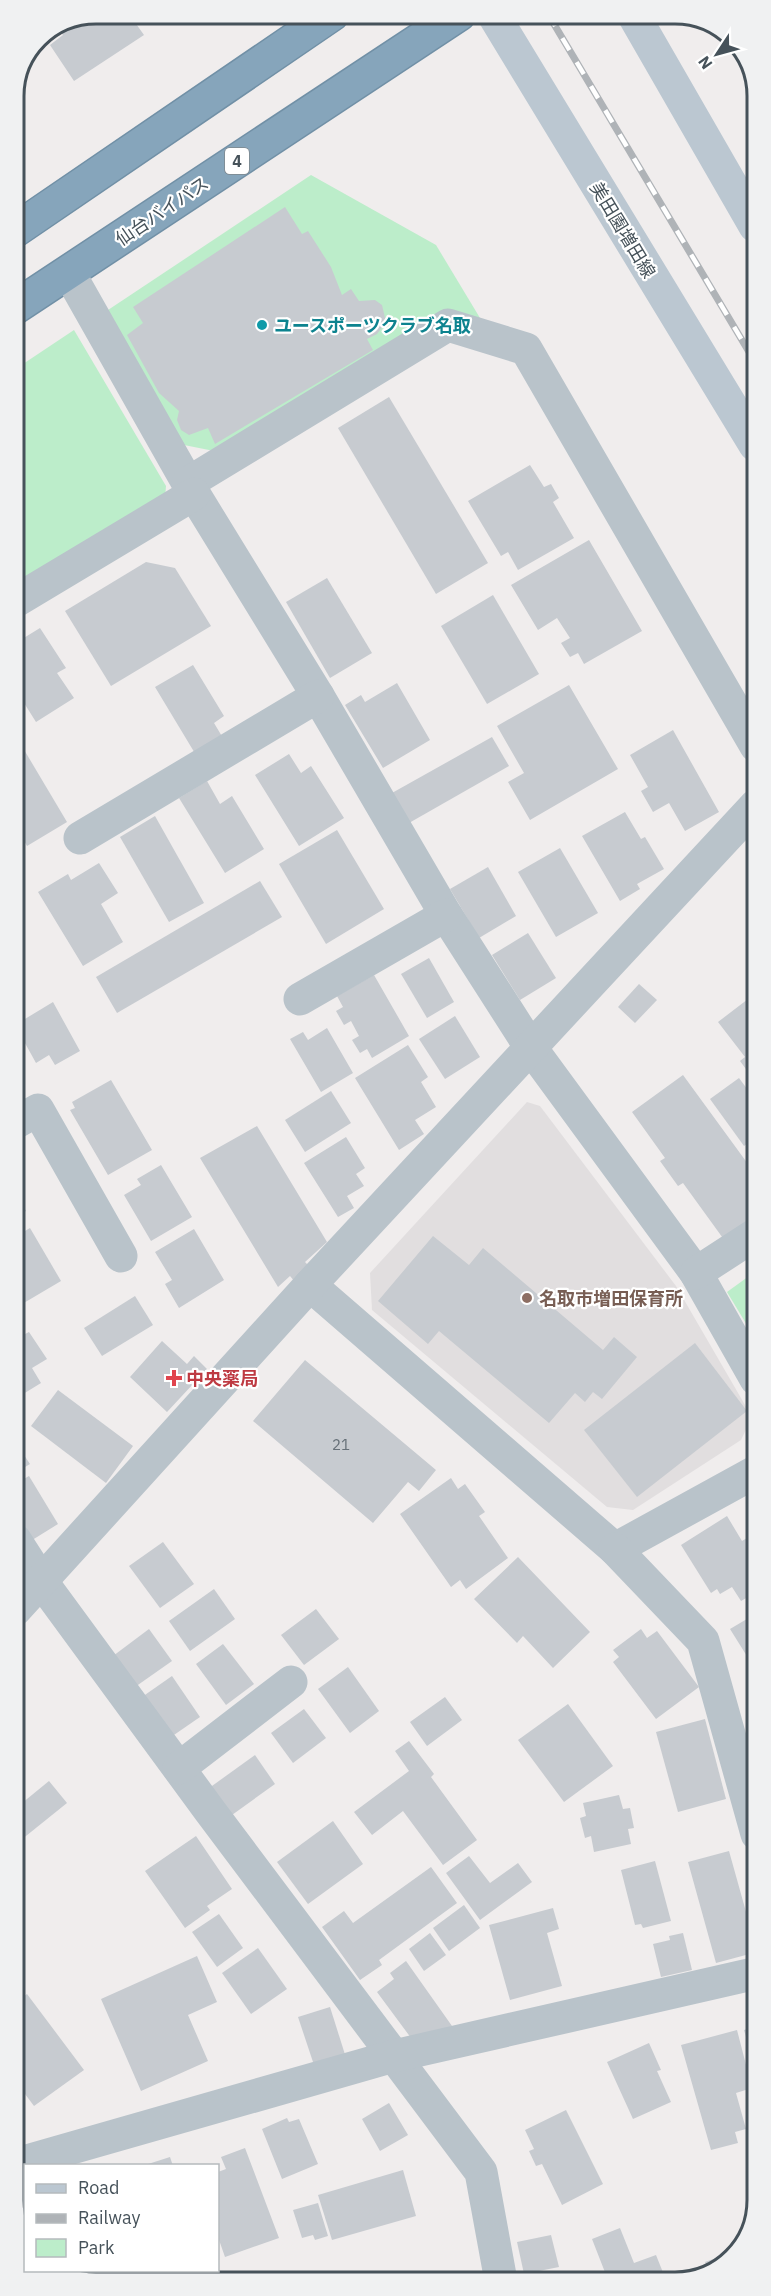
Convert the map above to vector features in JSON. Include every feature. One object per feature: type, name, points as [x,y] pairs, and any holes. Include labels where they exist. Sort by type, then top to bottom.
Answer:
[{"type":"highway","points":[[24,224],[317,24]]},
{"type":"highway","name":"仙台バイパス","points":[[24,302],[444,24]]},
{"type":"main road","name":"美田園増田線","points":[[499,24],[747,432]]},
{"type":"main road","points":[[639,24],[747,212]]},
{"type":"street","points":[[69,273],[191,488],[318,696],[446,915],[531,1048],[696,1273],[747,1363]]},
{"type":"street","points":[[24,596],[447,325],[526,349],[747,730]]},
{"type":"street","points":[[81,838],[318,696]]},
{"type":"street","points":[[24,1601],[310,1285],[747,816]]},
{"type":"street","points":[[300,999],[446,915]]},
{"type":"street","points":[[24,1119],[38,1110],[121,1256]]},
{"type":"street","points":[[696,1273],[747,1240]]},
{"type":"street","points":[[310,1285],[615,1549],[703,1641],[747,1798]]},
{"type":"street","points":[[615,1549],[747,1476]]},
{"type":"street","points":[[24,1554],[42,1582],[179,1768],[481,2172],[499,2272]]},
{"type":"street","points":[[179,1768],[291,1682]]},
{"type":"street","points":[[24,2162],[394,2056],[747,1975]]},
{"type":"shaded area","name":"名取市増田保育所","points":[[527,1102],[540,1106],[676,1286],[747,1408],[747,1427],[741,1440],[633,1510],[607,1507],[372,1310],[370,1273]]},
{"type":"green space","points":[[311,175],[436,245],[483,323],[219,452],[184,445],[105,312]]},
{"type":"green space","points":[[74,330],[166,486],[165,498],[24,582],[24,363]]},
{"type":"green space","points":[[747,1278],[747,1325],[727,1292]]},
{"type":"building","points":[[136,24],[144,35],[74,81],[50,45],[63,35],[62,33],[82,25]]},
{"type":"building","name":"ユースポーツクラブ名取","points":[[285,207],[302,234],[308,231],[331,267],[342,295],[351,289],[359,301],[375,300],[382,305],[386,322],[377,334],[367,339],[373,350],[215,444],[208,428],[189,435],[181,430],[177,420],[179,411],[159,393],[127,335],[143,323],[133,307]]},
{"type":"building","points":[[389,397],[488,563],[436,594],[338,428]]},
{"type":"building","points":[[530,465],[544,487],[551,484],[559,498],[553,502],[574,538],[518,570],[508,552],[501,556],[468,501]]},
{"type":"building","points":[[589,540],[642,631],[584,664],[578,653],[570,657],[561,643],[570,638],[557,618],[538,630],[511,585]]},
{"type":"building","points":[[146,562],[175,568],[211,626],[111,686],[65,611]]},
{"type":"building","points":[[327,578],[372,653],[330,678],[286,602]]},
{"type":"building","points":[[493,595],[539,674],[487,704],[441,626]]},
{"type":"building","points":[[40,628],[66,668],[57,673],[74,698],[36,722],[24,703],[24,638]]},
{"type":"building","points":[[193,665],[224,716],[214,723],[229,748],[202,765],[155,687]]},
{"type":"building","points":[[397,683],[430,740],[383,768],[345,705],[361,695],[365,702]]},
{"type":"building","points":[[569,685],[618,769],[530,820],[508,782],[524,773],[497,726]]},
{"type":"building","points":[[673,730],[719,812],[685,831],[669,803],[653,812],[641,791],[648,787],[630,755]]},
{"type":"building","points":[[492,737],[509,766],[409,823],[392,793]]},
{"type":"building","points":[[24,750],[67,822],[27,846],[24,841]]},
{"type":"building","points":[[289,754],[301,773],[311,766],[344,818],[299,846],[255,775]]},
{"type":"building","points":[[207,781],[220,804],[232,796],[264,849],[225,873],[179,798]]},
{"type":"building","points":[[625,812],[641,839],[645,837],[664,869],[637,884],[640,889],[620,901],[582,836]]},
{"type":"building","points":[[155,816],[204,903],[169,922],[120,837]]},
{"type":"building","points":[[337,830],[384,909],[326,944],[279,864]]},
{"type":"building","points":[[560,848],[598,913],[556,937],[518,872]]},
{"type":"building","points":[[99,863],[118,893],[101,904],[123,942],[83,966],[38,892],[68,874],[71,880]]},
{"type":"building","points":[[488,867],[516,916],[479,938],[450,889]]},
{"type":"building","points":[[260,881],[282,917],[117,1013],[96,977]]},
{"type":"building","points":[[528,933],[556,978],[520,1000],[492,955]]},
{"type":"building","points":[[429,958],[454,1002],[427,1018],[401,974]]},
{"type":"building","points":[[374,975],[409,1036],[372,1058],[367,1049],[360,1053],[352,1040],[359,1036],[351,1021],[344,1025],[336,1011],[343,1007],[337,996]]},
{"type":"building","points":[[639,984],[657,1000],[635,1023],[618,1007]]},
{"type":"building","points":[[747,1000],[747,1071],[740,1061],[745,1057],[718,1022]]},
{"type":"building","points":[[53,1002],[80,1051],[55,1065],[49,1055],[36,1063],[24,1041],[24,1020]]},
{"type":"building","points":[[455,1016],[480,1057],[445,1079],[419,1039]]},
{"type":"building","points":[[327,1028],[353,1073],[321,1092],[290,1039],[303,1032],[308,1040]]},
{"type":"building","points":[[408,1045],[428,1077],[421,1082],[436,1107],[415,1120],[424,1134],[399,1150],[355,1078]]},
{"type":"building","points":[[683,1075],[747,1163],[747,1225],[725,1241],[683,1183],[678,1186],[660,1161],[665,1158],[632,1112]]},
{"type":"building","points":[[739,1078],[747,1089],[747,1144],[744,1146],[710,1099]]},
{"type":"building","points":[[111,1080],[152,1150],[108,1175],[70,1110],[75,1108],[72,1102]]},
{"type":"building","points":[[331,1091],[351,1123],[305,1152],[285,1120]]},
{"type":"building","points":[[257,1126],[327,1242],[305,1262],[311,1268],[295,1282],[290,1276],[278,1287],[200,1158]]},
{"type":"building","points":[[346,1137],[365,1168],[356,1174],[364,1186],[347,1196],[354,1208],[338,1217],[304,1163]]},
{"type":"building","points":[[161,1165],[192,1217],[151,1241],[124,1195],[141,1185],[137,1179]]},
{"type":"building","points":[[30,1228],[61,1281],[24,1303],[24,1232]]},
{"type":"building","points":[[194,1229],[224,1280],[179,1308],[165,1284],[172,1280],[155,1252]]},
{"type":"building","points":[[433,1236],[469,1265],[483,1248],[603,1350],[614,1337],[637,1357],[602,1399],[593,1392],[585,1402],[575,1393],[549,1423],[439,1331],[428,1344],[378,1301]]},
{"type":"building","points":[[135,1296],[153,1325],[102,1356],[84,1328]]},
{"type":"building","points":[[29,1332],[47,1359],[32,1368],[41,1383],[24,1393],[24,1334]]},
{"type":"building","points":[[162,1341],[187,1364],[194,1356],[207,1369],[167,1412],[130,1377]]},
{"type":"building","points":[[695,1343],[747,1411],[637,1497],[584,1430]]},
{"type":"building","points":[[305,1360],[436,1470],[419,1491],[408,1482],[373,1523],[253,1421]]},
{"type":"building","points":[[58,1390],[133,1446],[106,1483],[31,1426]]},
{"type":"building","points":[[24,1455],[30,1464],[24,1468]]},
{"type":"building","points":[[29,1476],[58,1524],[29,1542],[24,1534],[24,1479]]},
{"type":"building","points":[[451,1478],[458,1489],[465,1484],[485,1512],[479,1516],[508,1558],[466,1589],[460,1580],[451,1587],[400,1514]]},
{"type":"building","points":[[727,1516],[742,1541],[747,1538],[747,1598],[741,1601],[732,1587],[720,1594],[717,1589],[711,1593],[681,1545]]},
{"type":"building","points":[[163,1542],[194,1584],[160,1608],[129,1566]]},
{"type":"building","points":[[518,1557],[590,1632],[553,1668],[523,1636],[517,1643],[474,1599]]},
{"type":"building","points":[[214,1589],[235,1619],[190,1651],[169,1621]]},
{"type":"building","points":[[316,1609],[339,1639],[304,1665],[281,1635]]},
{"type":"building","points":[[747,1619],[747,1656],[730,1629]]},
{"type":"building","points":[[149,1629],[172,1661],[135,1687],[113,1656]]},
{"type":"building","points":[[641,1629],[647,1638],[657,1631],[699,1687],[656,1719],[613,1662],[619,1657],[613,1650]]},
{"type":"building","points":[[223,1644],[254,1684],[226,1705],[196,1664]]},
{"type":"building","points":[[348,1667],[379,1711],[350,1733],[318,1689]]},
{"type":"building","points":[[172,1676],[200,1717],[171,1737],[142,1697]]},
{"type":"building","points":[[445,1697],[462,1720],[427,1746],[410,1722]]},
{"type":"building","points":[[568,1704],[613,1766],[564,1802],[518,1740]]},
{"type":"building","points":[[304,1709],[326,1738],[293,1763],[271,1733]]},
{"type":"building","points":[[705,1719],[726,1799],[678,1812],[656,1732]]},
{"type":"building","points":[[409,1741],[434,1774],[431,1777],[477,1840],[443,1865],[403,1811],[372,1835],[354,1812],[409,1771],[395,1751]]},
{"type":"building","points":[[255,1755],[275,1784],[225,1820],[205,1791]]},
{"type":"building","points":[[49,1781],[67,1803],[24,1838],[24,1801]]},
{"type":"building","points":[[619,1795],[623,1809],[630,1808],[634,1828],[628,1829],[631,1844],[594,1852],[591,1836],[585,1838],[580,1818],[586,1816],[583,1803]]},
{"type":"building","points":[[333,1821],[363,1864],[308,1904],[277,1862]]},
{"type":"building","points":[[196,1836],[232,1889],[207,1906],[210,1910],[185,1928],[145,1871]]},
{"type":"building","points":[[729,1851],[747,1915],[747,1955],[716,1963],[688,1862]]},
{"type":"building","points":[[469,1856],[490,1883],[518,1863],[532,1882],[480,1920],[446,1873]]},
{"type":"building","points":[[655,1861],[671,1921],[643,1928],[641,1924],[635,1925],[621,1870]]},
{"type":"building","points":[[431,1867],[457,1903],[379,1960],[382,1965],[360,1980],[322,1927],[344,1911],[353,1923]]},
{"type":"building","points":[[464,1905],[480,1928],[449,1951],[433,1928]]},
{"type":"building","points":[[553,1908],[559,1929],[547,1933],[562,1986],[510,2000],[489,1925]]},
{"type":"building","points":[[219,1914],[243,1948],[217,1967],[192,1932]]},
{"type":"building","points":[[430,1933],[446,1955],[424,1971],[409,1949]]},
{"type":"building","points":[[683,1933],[692,1970],[661,1977],[653,1944],[670,1940],[669,1936]]},
{"type":"building","points":[[258,1948],[287,1989],[251,2014],[222,1973]]},
{"type":"building","points":[[197,1956],[217,2002],[188,2015],[208,2061],[141,2091],[101,1999]]},
{"type":"building","points":[[406,1961],[452,2026],[414,2042],[377,1992],[394,1979],[390,1973]]},
{"type":"building","points":[[27,1994],[84,2070],[34,2106],[24,2093],[24,1996]]},
{"type":"building","points":[[330,2007],[348,2064],[317,2074],[298,2017]]},
{"type":"building","points":[[737,2030],[747,2069],[747,2090],[736,2093],[746,2129],[735,2132],[738,2143],[711,2150],[681,2045]]},
{"type":"building","points":[[649,2043],[661,2070],[657,2071],[671,2102],[633,2119],[607,2062]]},
{"type":"building","points":[[389,2103],[408,2135],[380,2151],[362,2119]]},
{"type":"building","points":[[566,2110],[603,2184],[562,2205],[542,2164],[536,2166],[529,2151],[534,2149],[525,2130]]},
{"type":"building","points":[[287,2118],[289,2122],[299,2119],[318,2164],[282,2179],[262,2129]]},
{"type":"building","points":[[245,2148],[279,2238],[225,2257],[219,2240],[219,2172],[226,2169],[221,2157]]},
{"type":"building","points":[[170,2157],[172,2164],[148,2164]]},
{"type":"building","points":[[403,2170],[416,2216],[332,2240],[318,2195]]},
{"type":"building","points":[[318,2203],[328,2236],[315,2240],[313,2235],[302,2238],[293,2210]]},
{"type":"building","points":[[620,2228],[634,2263],[656,2255],[663,2272],[605,2272],[592,2239]]},
{"type":"building","points":[[551,2235],[559,2267],[524,2272],[517,2242]]},
{"type":"railway","points":[[554,24],[747,349]]},
{"type":"place","name":"ユースポーツクラブ名取","points":[[262,325]]},
{"type":"place","name":"名取市増田保育所","points":[[527,1298]]},
{"type":"place","name":"中央薬局","points":[[174,1378]]}]
